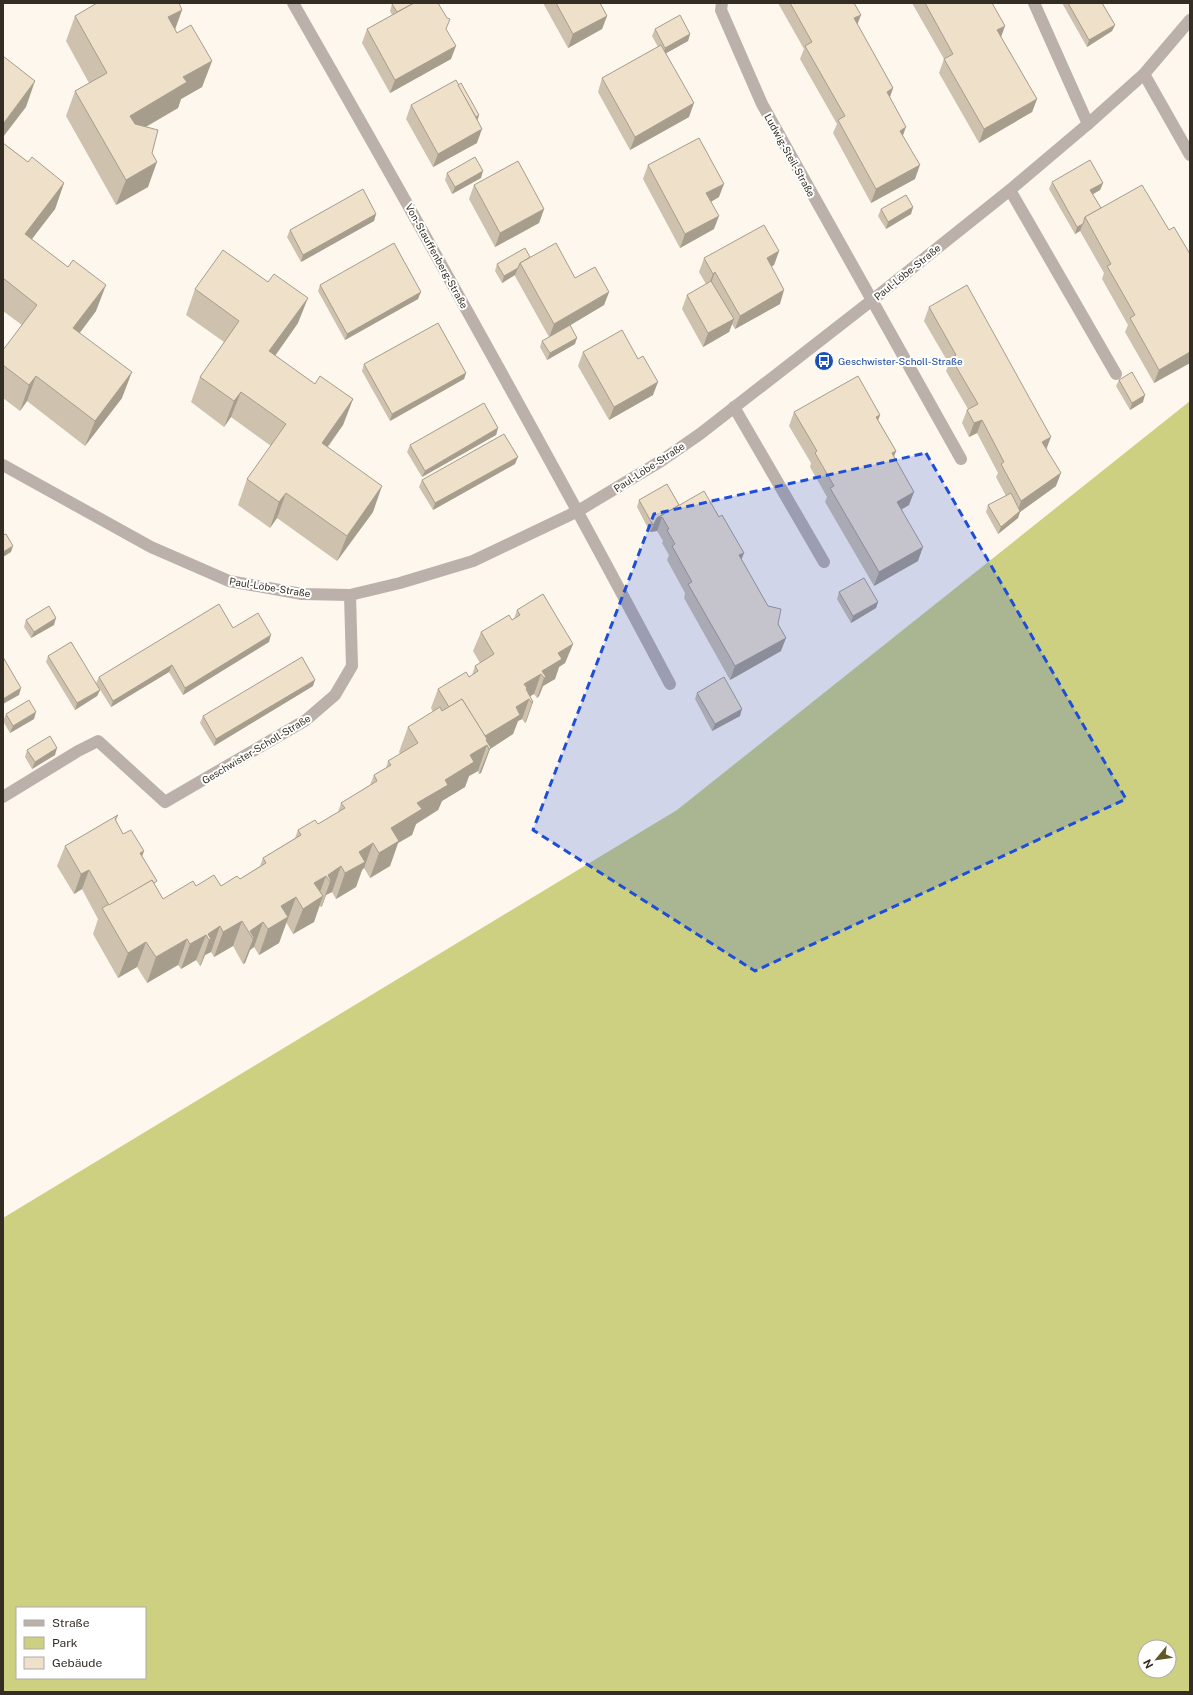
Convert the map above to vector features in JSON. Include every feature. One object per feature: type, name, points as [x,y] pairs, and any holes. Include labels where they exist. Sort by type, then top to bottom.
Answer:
[{"type":"street","name":"Von-Stauffenberg-Straße","points":[[293,3],[439,258],[578,510],[670,684]]},
{"type":"street","name":"Ludwig-Steil-Straße","points":[[722,3],[721,10],[762,104],[871,301],[961,459]]},
{"type":"street","points":[[1034,3],[1088,124]]},
{"type":"street","name":"Paul-Löbe-Straße","points":[[3,465],[151,547],[229,581],[302,594],[350,595],[400,583],[473,561],[578,510],[662,461],[700,434],[871,301],[1010,190],[1144,74],[1190,20]]},
{"type":"street","points":[[1144,74],[1190,154]]},
{"type":"street","points":[[1010,190],[1116,374]]},
{"type":"street","points":[[734,407],[824,562]]},
{"type":"street","name":"Geschwister-Scholl-Straße","points":[[3,797],[78,751],[98,741],[165,802],[306,720],[335,695],[352,666],[350,595]]},
{"type":"highlighted area","points":[[926,453],[1126,799],[755,971],[533,830],[654,514]]},
{"type":"green space","points":[[1190,401],[1190,1692],[3,1692],[3,1218],[677,810]]},
{"type":"building","points":[[97,3],[179,3],[182,10],[168,17],[177,33],[191,25],[212,61],[183,77],[187,82],[130,116],[135,124],[158,130],[152,153],[157,162],[126,180],[75,91],[107,73],[75,16]]},
{"type":"building","points":[[414,3],[397,12],[392,4]]},
{"type":"building","points":[[414,3],[438,3],[447,18],[450,19],[446,29],[456,46],[395,80],[367,29]]},
{"type":"building","points":[[556,3],[600,3],[607,16],[573,34]]},
{"type":"building","points":[[790,3],[854,3],[861,15],[854,18],[893,88],[887,92],[906,127],[900,131],[920,165],[876,189],[838,120],[845,116],[805,46],[812,42]]},
{"type":"building","points":[[925,3],[992,3],[1005,26],[997,30],[1037,99],[984,129],[944,59],[953,54]]},
{"type":"building","points":[[1068,3],[1102,3],[1115,25],[1089,40]]},
{"type":"building","points":[[680,15],[690,34],[665,48],[655,29]]},
{"type":"building","points":[[661,45],[694,103],[635,137],[602,78]]},
{"type":"building","points":[[3,56],[35,81],[3,124]]},
{"type":"building","points":[[456,80],[482,129],[438,154],[411,105]]},
{"type":"building","points":[[461,83],[479,115],[476,117],[458,85]]},
{"type":"building","points":[[699,138],[724,184],[706,193],[719,216],[685,234],[648,165]]},
{"type":"building","points":[[3,143],[28,162],[32,157],[64,183],[25,234],[68,267],[73,260],[106,285],[73,328],[132,372],[95,421],[36,376],[29,385],[3,365],[3,350],[37,305],[3,278]]},
{"type":"building","points":[[475,157],[483,171],[455,187],[447,173]]},
{"type":"building","points":[[1090,160],[1103,183],[1090,190],[1101,208],[1085,217],[1083,224],[1077,227],[1052,182]]},
{"type":"building","points":[[518,161],[544,209],[500,233],[474,185]]},
{"type":"building","points":[[1142,185],[1169,230],[1174,227],[1190,254],[1190,352],[1159,370],[1130,318],[1135,315],[1107,266],[1111,264],[1085,217]]},
{"type":"building","points":[[363,189],[376,214],[303,255],[290,230]]},
{"type":"building","points":[[906,195],[913,207],[888,222],[881,209]]},
{"type":"building","points":[[764,225],[779,251],[767,258],[784,290],[740,316],[715,272],[713,274],[704,258]]},
{"type":"building","points":[[394,243],[421,292],[347,334],[320,285]]},
{"type":"building","points":[[556,243],[575,278],[595,267],[609,292],[554,324],[520,263]]},
{"type":"building","points":[[525,248],[530,257],[520,263],[518,268],[504,276],[497,264]]},
{"type":"building","points":[[223,250],[268,282],[274,274],[308,298],[269,351],[315,384],[320,376],[353,399],[322,443],[382,486],[347,536],[286,493],[279,502],[247,479],[286,424],[241,392],[234,401],[200,377],[239,321],[195,289]]},
{"type":"building","points":[[711,281],[734,319],[708,333],[687,295]]},
{"type":"building","points":[[967,285],[1051,437],[1042,442],[1061,473],[1021,501],[1001,464],[1004,462],[982,420],[974,423],[967,410],[978,404],[951,358],[956,355],[929,307]]},
{"type":"building","points":[[438,323],[466,373],[392,414],[364,364]]},
{"type":"building","points":[[570,325],[577,338],[550,353],[542,341]]},
{"type":"building","points":[[622,330],[638,359],[643,356],[658,382],[614,407],[583,352]]},
{"type":"building","points":[[1132,372],[1145,395],[1132,403],[1119,380]]},
{"type":"building","points":[[858,376],[880,415],[876,417],[896,451],[892,453],[914,492],[897,502],[923,547],[879,572],[830,488],[834,486],[815,453],[817,451],[794,412]]},
{"type":"building","points":[[484,403],[498,428],[425,471],[410,445]]},
{"type":"building","points":[[504,434],[518,457],[435,503],[422,480]]},
{"type":"building","points":[[667,484],[679,505],[657,518],[653,525],[639,500]]},
{"type":"building","points":[[704,491],[719,517],[722,515],[744,553],[739,555],[768,606],[781,609],[778,624],[786,638],[735,666],[688,584],[692,582],[672,546],[675,544],[667,530],[669,529],[662,517],[657,518]]},
{"type":"building","points":[[1011,493],[1020,511],[1001,527],[988,505]]},
{"type":"building","points":[[6,534],[13,546],[3,552],[3,535]]},
{"type":"building","points":[[864,578],[878,602],[853,616],[839,592]]},
{"type":"building","points":[[543,594],[573,644],[558,653],[562,659],[542,671],[546,677],[544,678],[541,674],[524,684],[533,702],[532,703],[529,699],[516,707],[520,715],[485,736],[462,699],[449,707],[438,689],[466,672],[469,677],[478,671],[475,666],[494,654],[481,632],[509,615],[512,620],[520,615],[517,610]]},
{"type":"building","points":[[219,604],[233,628],[258,613],[271,635],[185,688],[172,665],[113,701],[99,677]]},
{"type":"building","points":[[49,606],[56,618],[34,632],[26,620]]},
{"type":"building","points":[[71,642],[100,690],[77,703],[48,656]]},
{"type":"building","points":[[3,657],[21,688],[3,699]]},
{"type":"building","points":[[302,657],[315,680],[216,739],[203,716]]},
{"type":"building","points":[[724,677],[742,709],[715,724],[697,693]]},
{"type":"building","points":[[462,699],[491,748],[489,749],[487,745],[470,755],[474,762],[445,780],[448,785],[417,803],[422,809],[391,828],[399,841],[379,853],[373,843],[359,852],[365,862],[345,873],[341,866],[328,875],[331,881],[330,882],[326,876],[314,883],[323,896],[303,909],[296,897],[281,906],[288,917],[268,929],[263,922],[250,931],[254,938],[253,939],[242,921],[223,932],[220,926],[208,934],[211,939],[209,940],[206,935],[190,944],[187,939],[156,957],[146,942],[128,953],[102,908],[152,880],[163,899],[193,881],[196,886],[214,875],[221,886],[237,876],[240,879],[266,863],[263,858],[301,835],[298,830],[315,820],[318,824],[345,808],[341,803],[377,781],[374,775],[391,765],[388,761],[418,743],[408,727],[440,707],[442,711]]},
{"type":"building","points":[[29,700],[36,712],[13,726],[6,714]]},
{"type":"building","points":[[50,736],[57,748],[35,762],[27,750]]},
{"type":"building","points":[[118,815],[115,819],[123,834],[131,830],[144,851],[140,853],[157,881],[154,883],[152,880],[109,905],[89,870],[81,874],[65,846]]},
{"type":"place","name":"Geschwister-Scholl-Straße","points":[[824,361]]}]
